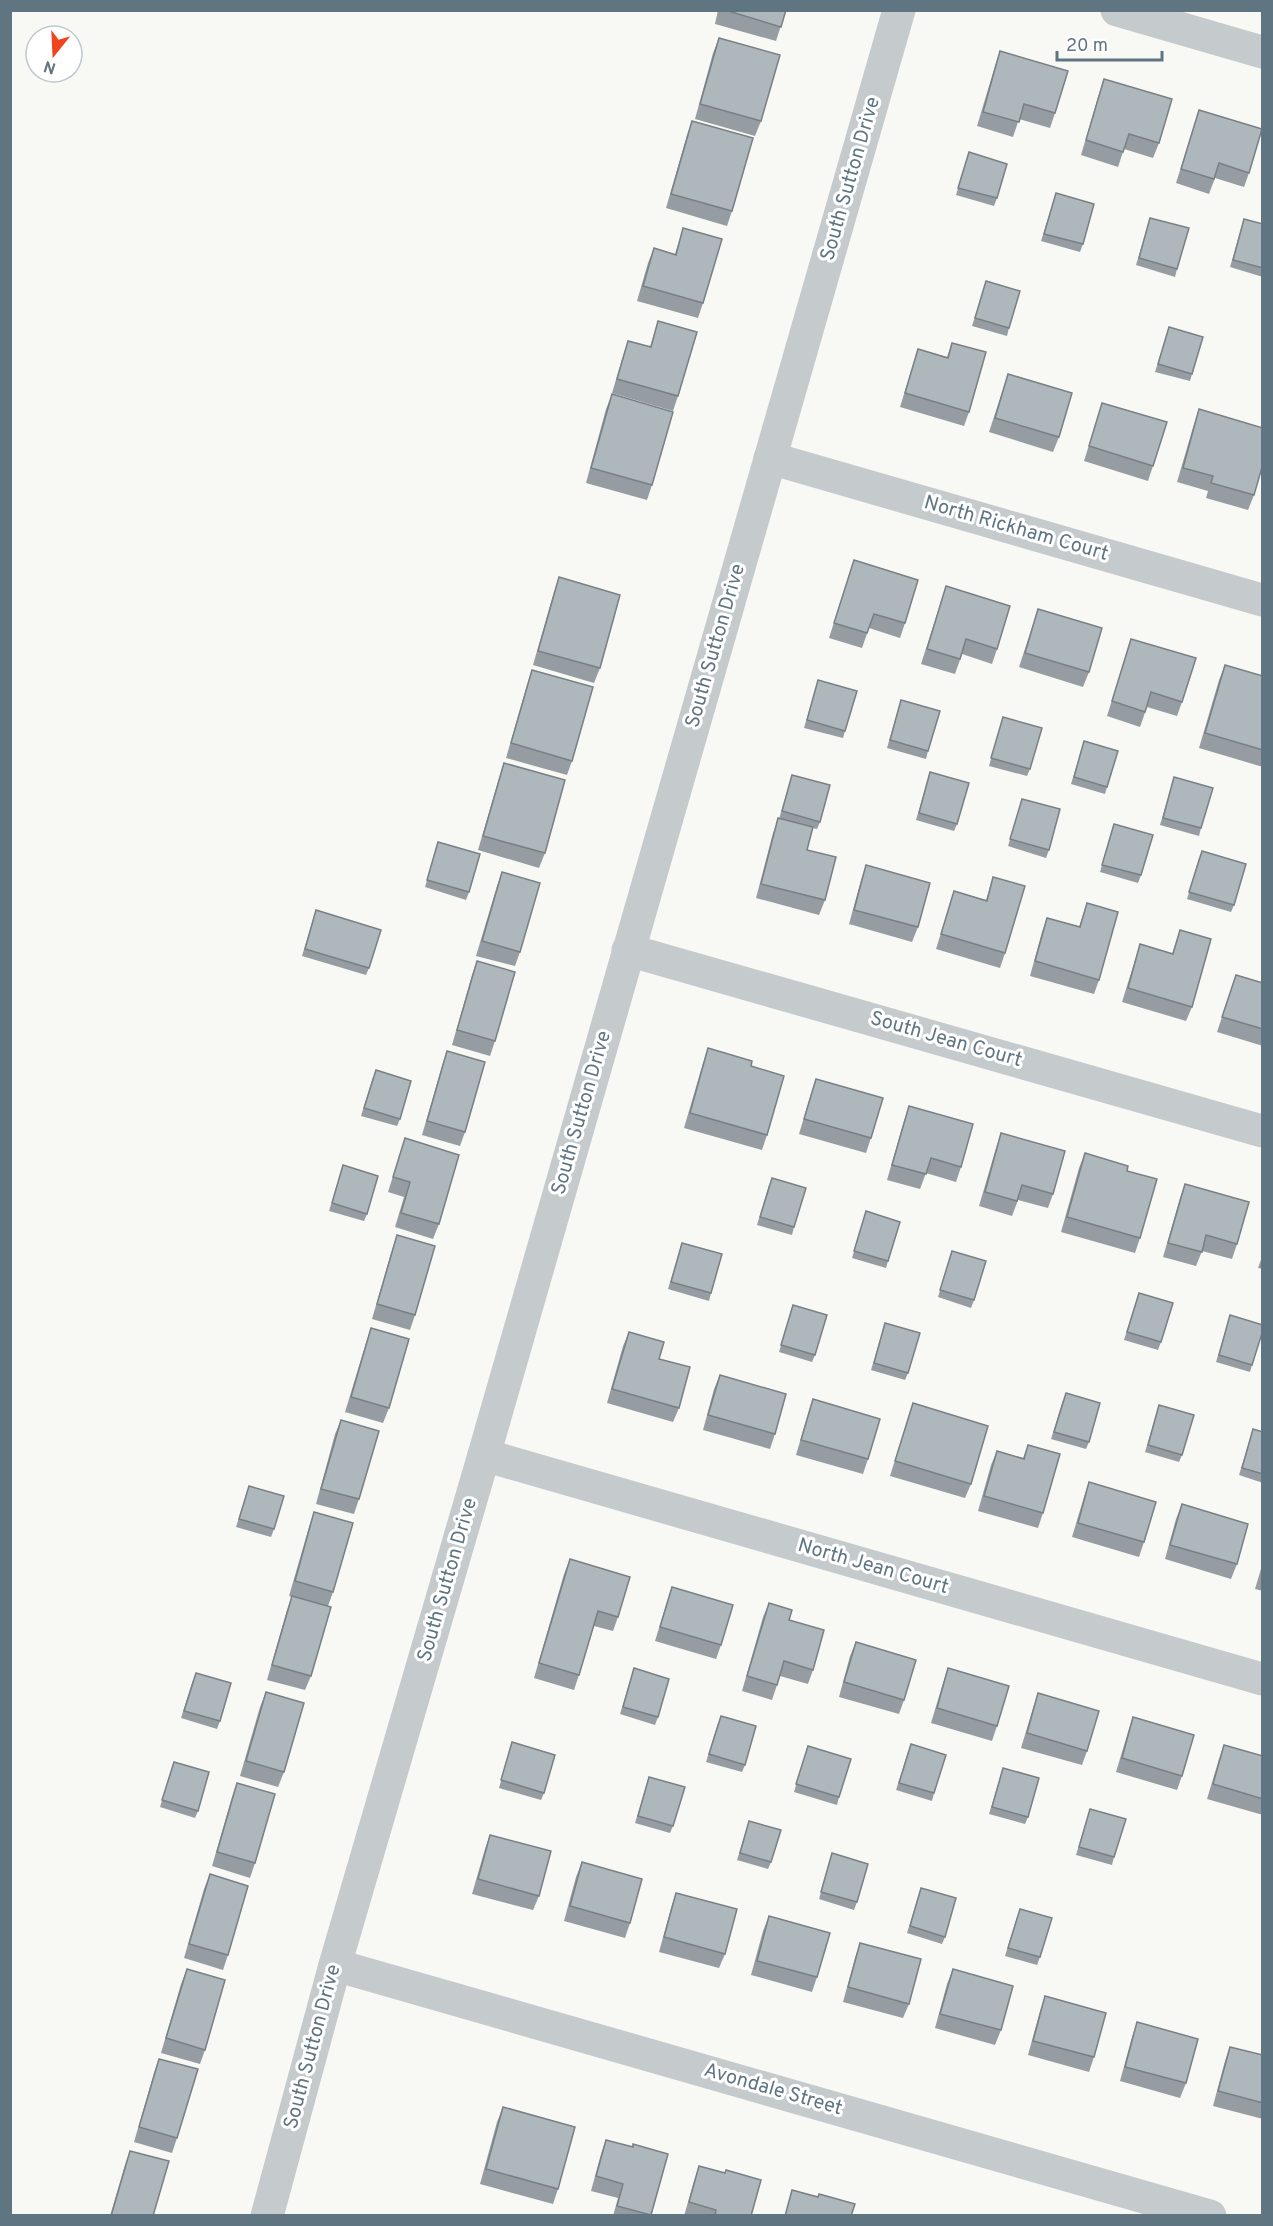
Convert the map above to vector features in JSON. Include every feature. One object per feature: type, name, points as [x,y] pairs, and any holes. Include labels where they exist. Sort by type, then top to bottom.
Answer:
[{"type":"street","name":"South Sutton Drive","points":[[267,2216],[335,1965],[899,10]]},
{"type":"street","points":[[1117,10],[1263,52]]},
{"type":"street","name":"North Rickham Court","points":[[770,458],[1263,600]]},
{"type":"street","name":"South Jean Court","points":[[628,950],[1263,1131]]},
{"type":"street","name":"North Jean Court","points":[[484,1455],[1263,1679]]},
{"type":"street","name":"Avondale Street","points":[[335,1965],[1210,2216]]},
{"type":"building","points":[[725,10],[786,10],[781,27]]},
{"type":"building","points":[[719,38],[780,55],[761,121],[700,104]]},
{"type":"building","points":[[1000,51],[1068,71],[1055,113],[1024,104],[1019,122],[983,112]]},
{"type":"building","points":[[1104,79],[1172,99],[1159,143],[1129,134],[1123,152],[1086,140]]},
{"type":"building","points":[[1199,110],[1262,129],[1249,173],[1219,163],[1214,179],[1181,169]]},
{"type":"building","points":[[692,121],[753,138],[732,211],[671,194]]},
{"type":"building","points":[[969,152],[1007,164],[997,198],[958,188]]},
{"type":"building","points":[[1056,193],[1094,204],[1083,244],[1044,234]]},
{"type":"building","points":[[1150,218],[1189,228],[1177,269],[1139,258]]},
{"type":"building","points":[[1244,219],[1263,224],[1263,268],[1233,260]]},
{"type":"building","points":[[683,228],[722,239],[703,303],[643,286],[654,248],[676,255]]},
{"type":"building","points":[[986,281],[1020,291],[1009,328],[975,318]]},
{"type":"building","points":[[658,321],[697,332],[678,396],[617,379],[628,341],[651,347]]},
{"type":"building","points":[[1169,327],[1203,337],[1192,374],[1158,364]]},
{"type":"building","points":[[952,343],[986,352],[969,412],[905,393],[918,349],[948,358]]},
{"type":"building","points":[[1008,374],[1072,393],[1059,437],[995,418]]},
{"type":"building","points":[[612,394],[673,412],[652,485],[591,468]]},
{"type":"building","points":[[1102,403],[1167,422],[1153,466],[1089,446]]},
{"type":"building","points":[[1199,409],[1263,428],[1263,464],[1254,495],[1211,483],[1213,476],[1183,468]]},
{"type":"building","points":[[854,560],[918,580],[905,623],[874,614],[867,633],[834,623]]},
{"type":"building","points":[[559,577],[620,595],[600,668],[538,651]]},
{"type":"building","points":[[946,586],[1010,606],[997,649],[966,639],[960,659],[927,649]]},
{"type":"building","points":[[1038,609],[1102,628],[1089,672],[1025,653]]},
{"type":"building","points":[[1131,639],[1196,658],[1182,702],[1151,692],[1145,712],[1112,701]]},
{"type":"building","points":[[1225,665],[1263,676],[1263,750],[1205,733]]},
{"type":"building","points":[[532,670],[593,687],[572,761],[511,743]]},
{"type":"building","points":[[818,680],[857,691],[845,731],[807,720]]},
{"type":"building","points":[[901,700],[940,711],[928,751],[890,740]]},
{"type":"building","points":[[1003,717],[1042,728],[1030,769],[991,758]]},
{"type":"building","points":[[1084,741],[1118,751],[1107,787],[1074,777]]},
{"type":"building","points":[[504,763],[565,780],[545,853],[483,836]]},
{"type":"building","points":[[930,772],[969,783],[957,824],[919,813]]},
{"type":"building","points":[[792,775],[830,785],[820,822],[782,811]]},
{"type":"building","points":[[1174,777],[1213,788],[1201,828],[1163,818]]},
{"type":"building","points":[[1022,799],[1060,809],[1049,850],[1010,839]]},
{"type":"building","points":[[778,818],[813,827],[807,850],[836,857],[825,900],[761,884]]},
{"type":"building","points":[[1114,824],[1153,835],[1141,875],[1102,865]]},
{"type":"building","points":[[438,842],[480,854],[469,892],[427,880]]},
{"type":"building","points":[[1202,851],[1246,864],[1234,905],[1189,892]]},
{"type":"building","points":[[866,865],[930,883],[918,927],[854,910]]},
{"type":"building","points":[[502,872],[540,883],[520,952],[482,941]]},
{"type":"building","points":[[993,877],[1025,886],[1005,953],[941,934],[954,891],[987,901]]},
{"type":"building","points":[[1087,903],[1118,912],[1099,980],[1035,961],[1047,918],[1080,927]]},
{"type":"building","points":[[316,910],[381,930],[369,968],[305,949]]},
{"type":"building","points":[[1180,930],[1211,939],[1192,1007],[1128,988],[1140,944],[1173,954]]},
{"type":"building","points":[[477,961],[515,972],[495,1041],[457,1030]]},
{"type":"building","points":[[1236,975],[1263,983],[1263,1029],[1222,1017]]},
{"type":"building","points":[[708,1048],[752,1061],[751,1066],[784,1076],[767,1135],[690,1113]]},
{"type":"building","points":[[447,1051],[485,1062],[465,1132],[427,1121]]},
{"type":"building","points":[[376,1070],[411,1081],[400,1119],[364,1108]]},
{"type":"building","points":[[816,1079],[883,1098],[871,1138],[804,1119]]},
{"type":"building","points":[[909,1106],[973,1124],[961,1167],[931,1158],[926,1174],[892,1165]]},
{"type":"building","points":[[1001,1133],[1065,1151],[1053,1194],[1022,1185],[1017,1201],[985,1192]]},
{"type":"building","points":[[405,1138],[459,1155],[439,1224],[401,1213],[410,1182],[393,1177]]},
{"type":"building","points":[[1085,1153],[1128,1166],[1127,1171],[1157,1179],[1140,1238],[1067,1217]]},
{"type":"building","points":[[343,1165],[378,1176],[367,1214],[332,1203]]},
{"type":"building","points":[[772,1178],[806,1188],[794,1227],[760,1217]]},
{"type":"building","points":[[1185,1184],[1249,1202],[1237,1244],[1206,1235],[1202,1252],[1168,1243]]},
{"type":"building","points":[[866,1211],[900,1222],[888,1261],[854,1251]]},
{"type":"building","points":[[397,1235],[435,1246],[415,1315],[377,1304]]},
{"type":"building","points":[[682,1243],[722,1254],[711,1293],[671,1282]]},
{"type":"building","points":[[952,1251],[986,1261],[974,1300],[940,1290]]},
{"type":"building","points":[[1139,1293],[1173,1303],[1161,1342],[1127,1332]]},
{"type":"building","points":[[793,1305],[827,1315],[815,1355],[781,1345]]},
{"type":"building","points":[[1230,1315],[1263,1325],[1252,1365],[1219,1355]]},
{"type":"building","points":[[885,1323],[920,1333],[908,1373],[874,1363]]},
{"type":"building","points":[[371,1328],[409,1339],[389,1408],[351,1397]]},
{"type":"building","points":[[629,1332],[664,1342],[659,1359],[690,1367],[679,1408],[612,1389]]},
{"type":"building","points":[[720,1375],[786,1394],[775,1434],[708,1415]]},
{"type":"building","points":[[1066,1393],[1100,1403],[1089,1442],[1054,1432]]},
{"type":"building","points":[[813,1399],[880,1419],[868,1459],[801,1440]]},
{"type":"building","points":[[913,1403],[988,1426],[971,1484],[895,1461]]},
{"type":"building","points":[[1159,1405],[1194,1415],[1182,1455],[1148,1445]]},
{"type":"building","points":[[341,1420],[379,1431],[359,1499],[321,1489]]},
{"type":"building","points":[[1253,1429],[1263,1432],[1263,1474],[1242,1468]]},
{"type":"building","points":[[1028,1445],[1060,1454],[1043,1513],[984,1496],[997,1451],[1024,1459]]},
{"type":"building","points":[[1089,1482],[1156,1502],[1144,1542],[1078,1523]]},
{"type":"building","points":[[249,1486],[284,1496],[274,1529],[239,1519]]},
{"type":"building","points":[[1182,1504],[1248,1524],[1237,1564],[1170,1545]]},
{"type":"building","points":[[314,1512],[353,1523],[333,1592],[295,1581]]},
{"type":"building","points":[[570,1559],[630,1577],[618,1617],[598,1611],[579,1675],[539,1663]]},
{"type":"building","points":[[672,1587],[733,1605],[721,1645],[660,1627]]},
{"type":"building","points":[[292,1596],[331,1607],[311,1676],[272,1665]]},
{"type":"building","points":[[769,1603],[792,1610],[789,1620],[824,1630],[813,1670],[784,1661],[777,1685],[747,1676]]},
{"type":"building","points":[[856,1642],[916,1660],[904,1700],[844,1682]]},
{"type":"building","points":[[634,1668],[669,1679],[658,1717],[623,1707]]},
{"type":"building","points":[[948,1668],[1009,1686],[997,1726],[937,1708]]},
{"type":"building","points":[[196,1673],[231,1683],[220,1721],[184,1711]]},
{"type":"building","points":[[266,1692],[304,1703],[284,1772],[246,1761]]},
{"type":"building","points":[[1038,1693],[1099,1711],[1087,1751],[1027,1733]]},
{"type":"building","points":[[721,1716],[756,1726],[745,1765],[709,1754]]},
{"type":"building","points":[[1133,1717],[1194,1735],[1182,1776],[1122,1758]]},
{"type":"building","points":[[512,1742],[555,1755],[544,1793],[501,1780]]},
{"type":"building","points":[[911,1744],[946,1755],[934,1793],[899,1783]]},
{"type":"building","points":[[1224,1745],[1263,1756],[1263,1799],[1213,1784]]},
{"type":"building","points":[[808,1746],[851,1759],[839,1797],[796,1784]]},
{"type":"building","points":[[174,1762],[209,1772],[198,1811],[162,1800]]},
{"type":"building","points":[[1003,1768],[1039,1778],[1028,1817],[992,1807]]},
{"type":"building","points":[[649,1777],[685,1787],[673,1826],[638,1816]]},
{"type":"building","points":[[237,1783],[275,1794],[255,1863],[217,1852]]},
{"type":"building","points":[[1090,1809],[1126,1819],[1114,1857],[1079,1847]]},
{"type":"building","points":[[749,1821],[781,1830],[771,1862],[740,1853]]},
{"type":"building","points":[[490,1835],[551,1851],[539,1896],[478,1879]]},
{"type":"building","points":[[832,1853],[868,1864],[857,1902],[821,1892]]},
{"type":"building","points":[[582,1862],[642,1879],[630,1923],[570,1906]]},
{"type":"building","points":[[210,1874],[248,1886],[228,1955],[189,1944]]},
{"type":"building","points":[[921,1888],[956,1898],[945,1937],[910,1926]]},
{"type":"building","points":[[676,1893],[737,1909],[725,1954],[664,1937]]},
{"type":"building","points":[[1020,1909],[1052,1918],[1040,1957],[1008,1948]]},
{"type":"building","points":[[769,1916],[830,1933],[817,1977],[757,1961]]},
{"type":"building","points":[[860,1943],[921,1959],[909,2004],[848,1987]]},
{"type":"building","points":[[187,1969],[225,1980],[205,2050],[166,2038]]},
{"type":"building","points":[[953,1969],[1013,1986],[1001,2030],[940,2014]]},
{"type":"building","points":[[1045,1996],[1106,2013],[1094,2057],[1033,2041]]},
{"type":"building","points":[[1137,2022],[1198,2039],[1186,2083],[1125,2067]]},
{"type":"building","points":[[1230,2047],[1263,2055],[1263,2103],[1218,2091]]},
{"type":"building","points":[[159,2059],[198,2069],[177,2138],[139,2127]]},
{"type":"building","points":[[503,2107],[575,2127],[558,2189],[486,2169]]},
{"type":"building","points":[[606,2140],[633,2147],[633,2144],[668,2154],[651,2215],[617,2206],[623,2184],[596,2176]]},
{"type":"building","points":[[130,2151],[169,2161],[153,2216],[111,2216]]},
{"type":"building","points":[[699,2166],[725,2173],[726,2170],[761,2180],[751,2216],[715,2216],[716,2210],[689,2202]]},
{"type":"building","points":[[792,2190],[818,2197],[819,2194],[855,2204],[851,2216],[785,2216]]}]
